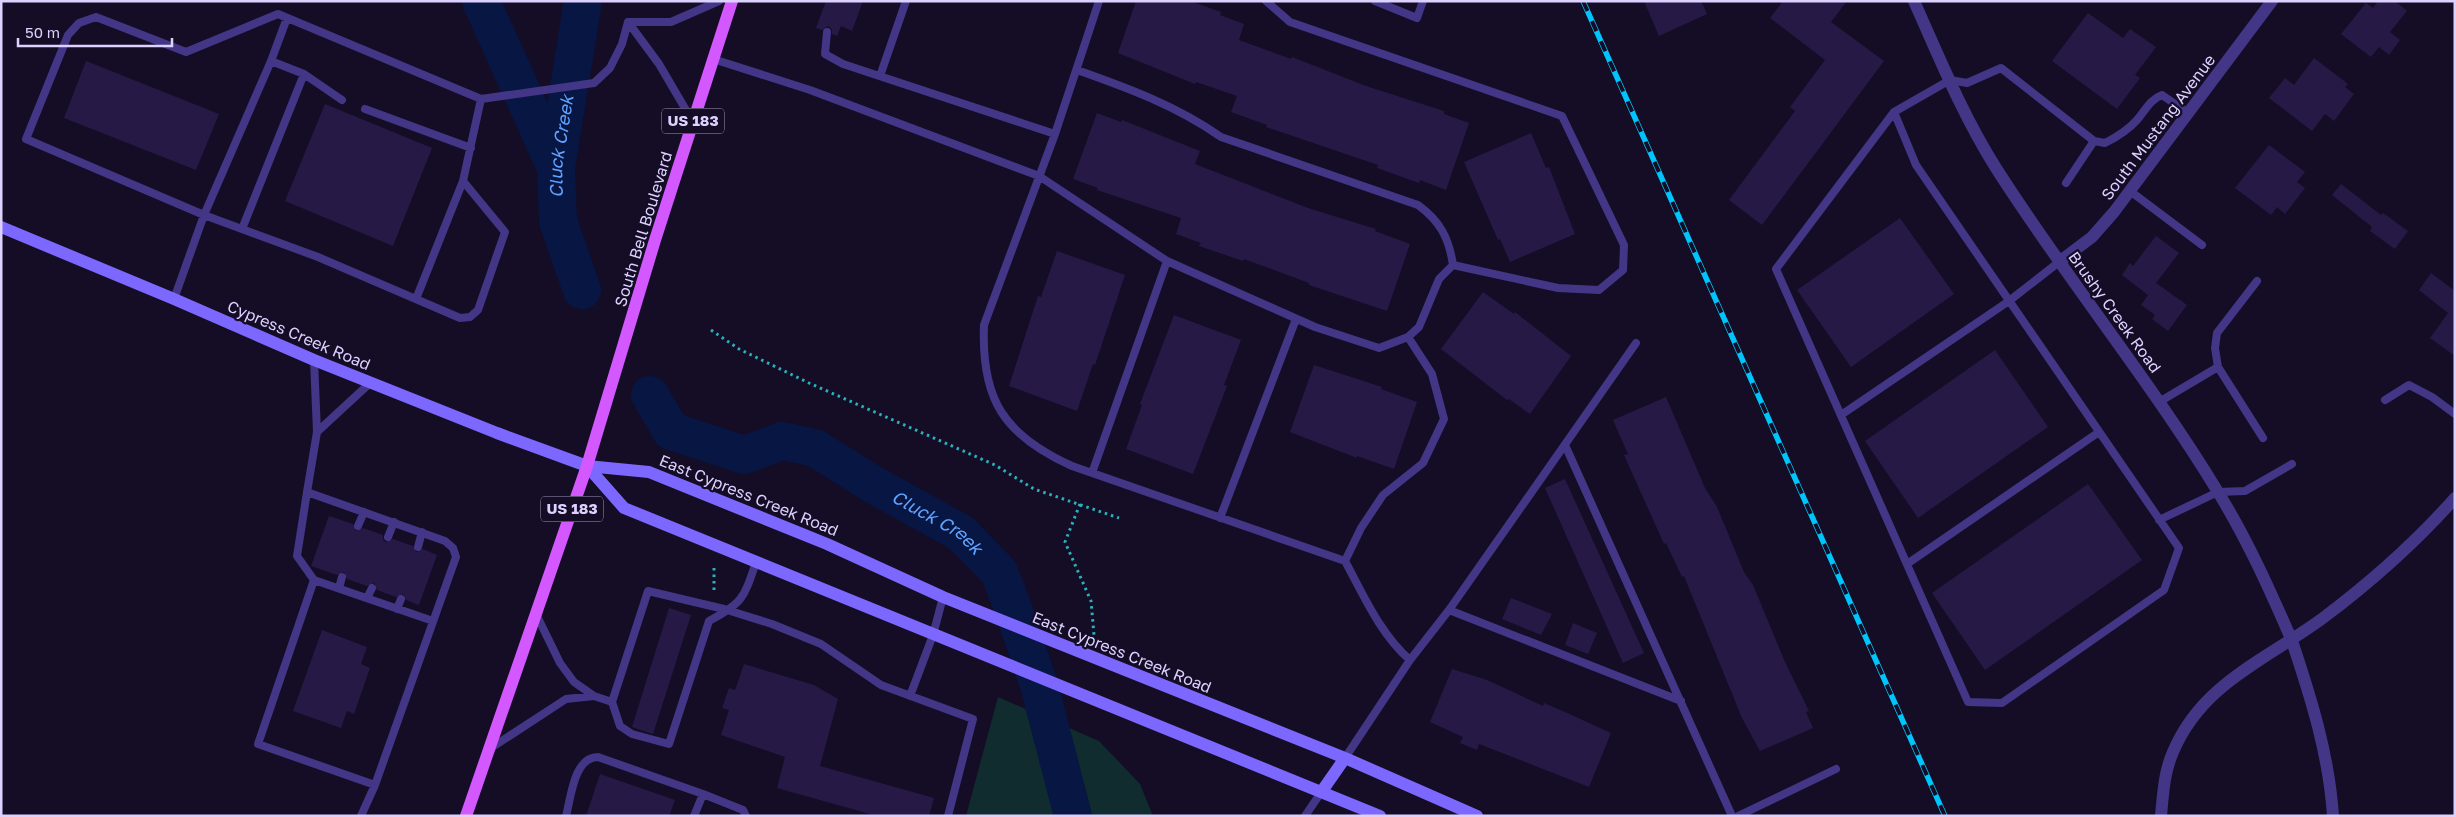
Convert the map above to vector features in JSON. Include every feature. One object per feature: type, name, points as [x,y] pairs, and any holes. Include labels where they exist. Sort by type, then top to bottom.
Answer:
[{"type":"main road","name":"South Bell Boulevard","points":[[587,466],[732,1]]},
{"type":"main road","name":"Cypress Creek Road","points":[[1,227],[370,383],[587,466]]},
{"type":"main road","points":[[587,466],[624,508],[1380,816]]},
{"type":"main road","name":"East Cypress Creek Road","points":[[587,466],[649,472],[827,544],[943,597],[1052,642],[1345,758],[1477,816]]},
{"type":"main road","name":"US 183","points":[[466,816],[587,466]]},
{"type":"main road","points":[[1322,791],[1345,758]]},
{"type":"street","name":"Brushy Creek Road","points":[[1914,1],[1967,117],[1995,166],[2059,262],[2160,402],[2218,492],[2270,590],[2292,641],[2310,696],[2324,748],[2333,816]]},
{"type":"street","name":"South Mustang Avenue","points":[[2059,262],[2092,237],[2130,191],[2272,1]]},
{"type":"street","points":[[2161,816],[2165,780],[2172,753],[2193,716],[2221,686],[2249,666],[2292,641],[2385,568],[2455,498]]},
{"type":"lane","points":[[628,22],[671,22],[720,1]]},
{"type":"lane","points":[[880,76],[906,1]]},
{"type":"lane","points":[[1099,1],[1077,70],[984,325],[983,353],[988,380],[1004,418],[1035,447],[1054,458],[1106,480],[1345,561],[1377,618],[1398,650],[1410,660]]},
{"type":"lane","points":[[1266,1],[1290,22],[1562,116],[1624,245],[1623,270],[1599,290],[1558,288],[1453,265]]},
{"type":"lane","points":[[1375,1],[1417,18],[1423,1]]},
{"type":"lane","points":[[463,181],[505,232],[478,310],[470,317],[460,318],[318,257],[204,215],[26,139],[68,35],[79,23],[96,17],[186,52],[278,14],[481,98],[594,83],[610,68],[622,44],[628,22]]},
{"type":"lane","points":[[174,299],[204,215],[271,61],[287,18]]},
{"type":"lane","points":[[628,22],[660,64],[693,122]]},
{"type":"lane","points":[[827,32],[824,54],[843,64],[1054,134]]},
{"type":"lane","points":[[714,59],[810,90],[1039,176],[1166,261],[1296,319],[1379,348],[1408,337],[1419,327],[1439,279],[1453,265]]},
{"type":"lane","points":[[271,61],[304,74],[342,100]]},
{"type":"lane","points":[[1894,112],[1916,165],[2179,548],[2164,590],[2002,702],[1968,702],[1776,269],[1894,112],[1950,80],[1967,83],[2001,68],[2094,141],[2105,143],[2120,135],[2137,120],[2152,99],[2162,95],[2188,113]]},
{"type":"lane","points":[[1077,70],[1171,106],[1195,119],[1221,137],[1418,205],[1432,215],[1442,229],[1450,244],[1453,265]]},
{"type":"lane","points":[[242,229],[304,74]]},
{"type":"lane","points":[[416,299],[463,181],[481,98]]},
{"type":"lane","points":[[365,109],[471,148]]},
{"type":"lane","points":[[2066,182],[2094,141]]},
{"type":"lane","points":[[2130,191],[2202,245]]},
{"type":"lane","points":[[1092,473],[1166,261]]},
{"type":"lane","points":[[1841,415],[2009,301],[2059,262]]},
{"type":"lane","points":[[2257,281],[2217,333],[2214,348],[2218,367],[2263,438]]},
{"type":"lane","points":[[1220,518],[1296,319]]},
{"type":"lane","points":[[1345,561],[1361,528],[1384,495],[1423,463],[1444,419],[1432,374],[1408,337]]},
{"type":"lane","points":[[1345,758],[1410,660],[1450,610],[1636,343]]},
{"type":"lane","points":[[314,360],[317,432],[297,556],[314,580],[434,621]]},
{"type":"lane","points":[[2160,402],[2218,367]]},
{"type":"lane","points":[[317,432],[370,383]]},
{"type":"lane","points":[[2385,400],[2409,385],[2432,396],[2455,414]]},
{"type":"lane","points":[[1907,564],[2099,432]]},
{"type":"lane","points":[[1565,445],[1732,816]]},
{"type":"lane","points":[[2159,520],[2218,492],[2245,491],[2292,464]]},
{"type":"lane","points":[[307,492],[445,541],[453,548],[456,557],[375,785],[360,816]]},
{"type":"lane","points":[[358,526],[364,512]]},
{"type":"lane","points":[[388,537],[394,522]]},
{"type":"lane","points":[[418,548],[422,532]]},
{"type":"lane","points":[[756,562],[742,600],[728,610],[709,621],[669,744],[632,734],[620,726],[612,702],[648,591],[728,610],[772,624],[821,644],[881,685],[973,719],[948,816]]},
{"type":"lane","points":[[340,588],[342,577]]},
{"type":"lane","points":[[314,580],[258,744],[375,785]]},
{"type":"lane","points":[[367,598],[372,588]]},
{"type":"lane","points":[[910,696],[933,635],[943,597]]},
{"type":"lane","points":[[397,609],[401,598]]},
{"type":"lane","points":[[1450,610],[1681,702]]},
{"type":"lane","points":[[536,612],[560,663],[574,682],[594,696],[612,702]]},
{"type":"lane","points":[[491,748],[566,698],[594,696]]},
{"type":"lane","points":[[566,816],[579,769],[584,761],[592,757],[598,757],[702,794],[743,810],[746,816]]},
{"type":"lane","points":[[1738,816],[1836,769]]},
{"type":"lane","points":[[1305,816],[1322,791]]},
{"type":"lane","points":[[694,816],[702,794]]},
{"type":"path","points":[[711,330],[739,349],[809,383],[996,465],[1034,489],[1119,518]]},
{"type":"path","points":[[1080,504],[1065,542],[1091,601],[1094,635]]},
{"type":"path","points":[[714,568],[714,591]]},
{"type":"green space","points":[[998,697],[1099,741],[1140,784],[1153,816],[966,816]]},
{"type":"building","points":[[826,1],[863,1],[852,31],[841,26],[837,36],[832,34],[832,29],[828,26],[822,30],[816,28]]},
{"type":"building","points":[[1136,1],[1190,1],[1221,12],[1220,15],[1244,24],[1239,40],[1291,59],[1292,57],[1366,86],[1444,111],[1444,114],[1469,123],[1446,190],[1420,180],[1419,183],[1377,168],[1378,165],[1266,127],[1267,125],[1231,112],[1237,96],[1196,82],[1195,84],[1118,53]]},
{"type":"building","points":[[1644,1],[1701,1],[1707,14],[1659,36]]},
{"type":"building","points":[[1783,1],[1847,1],[1831,22],[1884,61],[1762,225],[1729,200],[1795,111],[1790,107],[1825,60],[1770,18]]},
{"type":"building","points":[[2378,1],[2395,1],[2407,11],[2390,32],[2400,40],[2389,55],[2379,47],[2371,57],[2341,34],[2366,3],[2373,8]]},
{"type":"building","points":[[2088,13],[2123,38],[2130,29],[2156,47],[2135,75],[2140,78],[2117,109],[2052,61]]},
{"type":"building","points":[[2314,58],[2348,84],[2345,87],[2354,94],[2334,121],[2325,114],[2312,131],[2269,98],[2285,78],[2294,85]]},
{"type":"building","points":[[86,61],[219,114],[196,170],[64,118]]},
{"type":"building","points":[[325,104],[432,148],[393,246],[285,201]]},
{"type":"building","points":[[1097,113],[1121,122],[1122,120],[1200,151],[1195,164],[1308,208],[1376,229],[1375,231],[1410,244],[1387,311],[1309,285],[1309,283],[1244,259],[1243,261],[1199,246],[1201,243],[1176,234],[1181,218],[1097,190],[1098,188],[1073,179]]},
{"type":"building","points":[[1531,133],[1546,168],[1549,167],[1575,234],[1510,262],[1500,239],[1498,240],[1464,162]]},
{"type":"building","points":[[2269,145],[2305,172],[2297,182],[2305,188],[2285,214],[2277,207],[2271,215],[2235,188]]},
{"type":"building","points":[[2341,184],[2381,215],[2383,213],[2408,231],[2395,249],[2370,231],[2372,227],[2332,195]]},
{"type":"building","points":[[1900,218],[1954,294],[1851,367],[1797,290]]},
{"type":"building","points":[[2156,236],[2179,253],[2156,283],[2187,305],[2168,331],[2152,319],[2155,315],[2141,305],[2148,295],[2122,275],[2130,263],[2133,266]]},
{"type":"building","points":[[1057,251],[1125,275],[1095,365],[1093,364],[1077,411],[1009,386],[1038,296],[1041,297]]},
{"type":"building","points":[[2431,273],[2455,291],[2455,356],[2430,338],[2448,313],[2419,290]]},
{"type":"building","points":[[1483,292],[1514,314],[1515,312],[1571,356],[1530,414],[1509,399],[1507,400],[1441,349]]},
{"type":"building","points":[[1174,315],[1241,340],[1224,385],[1227,386],[1193,474],[1126,449],[1142,405],[1140,404]]},
{"type":"building","points":[[1995,350],[2048,427],[1918,518],[1865,441]]},
{"type":"building","points":[[1314,365],[1382,387],[1381,389],[1417,402],[1394,469],[1357,456],[1357,458],[1290,432]]},
{"type":"building","points":[[1666,397],[1705,488],[1717,507],[1744,572],[1753,585],[1785,662],[1809,711],[1806,712],[1813,728],[1760,751],[1742,718],[1684,576],[1682,577],[1666,543],[1664,544],[1624,455],[1628,454],[1613,420]]},
{"type":"building","points":[[1565,479],[1644,653],[1623,663],[1545,488]]},
{"type":"building","points":[[2088,484],[2142,560],[1985,670],[1932,593]]},
{"type":"building","points":[[329,516],[353,524],[356,531],[363,528],[383,535],[383,540],[386,542],[393,539],[413,546],[416,552],[423,549],[437,555],[419,605],[406,600],[403,594],[396,597],[377,590],[374,583],[367,586],[347,579],[344,572],[337,575],[311,566]]},
{"type":"building","points":[[1511,598],[1552,614],[1541,635],[1502,619]]},
{"type":"building","points":[[669,608],[691,615],[653,734],[632,727]]},
{"type":"building","points":[[1573,623],[1597,633],[1588,654],[1565,645]]},
{"type":"building","points":[[322,630],[367,647],[361,664],[370,668],[354,714],[347,711],[341,728],[293,711]]},
{"type":"building","points":[[744,664],[814,685],[838,699],[820,766],[934,798],[929,816],[877,816],[777,788],[785,757],[721,735],[729,710],[722,708],[729,688],[735,690]]},
{"type":"building","points":[[1452,669],[1487,680],[1543,706],[1544,703],[1611,733],[1589,787],[1479,744],[1477,750],[1460,743],[1463,737],[1430,722]]},
{"type":"building","points":[[600,774],[675,800],[669,816],[586,816]]},
{"type":"waterway","points":[[481,1],[556,168]]},
{"type":"waterway","name":"Cluck Creek","points":[[582,290],[558,221],[556,168],[583,1]]},
{"type":"waterway","name":"Cluck Creek","points":[[650,395],[671,431],[744,455],[782,441],[815,448],[874,485],[961,533],[999,572],[1039,685],[1073,816]]},
{"type":"railway","points":[[1583,1],[1945,816]]}]
